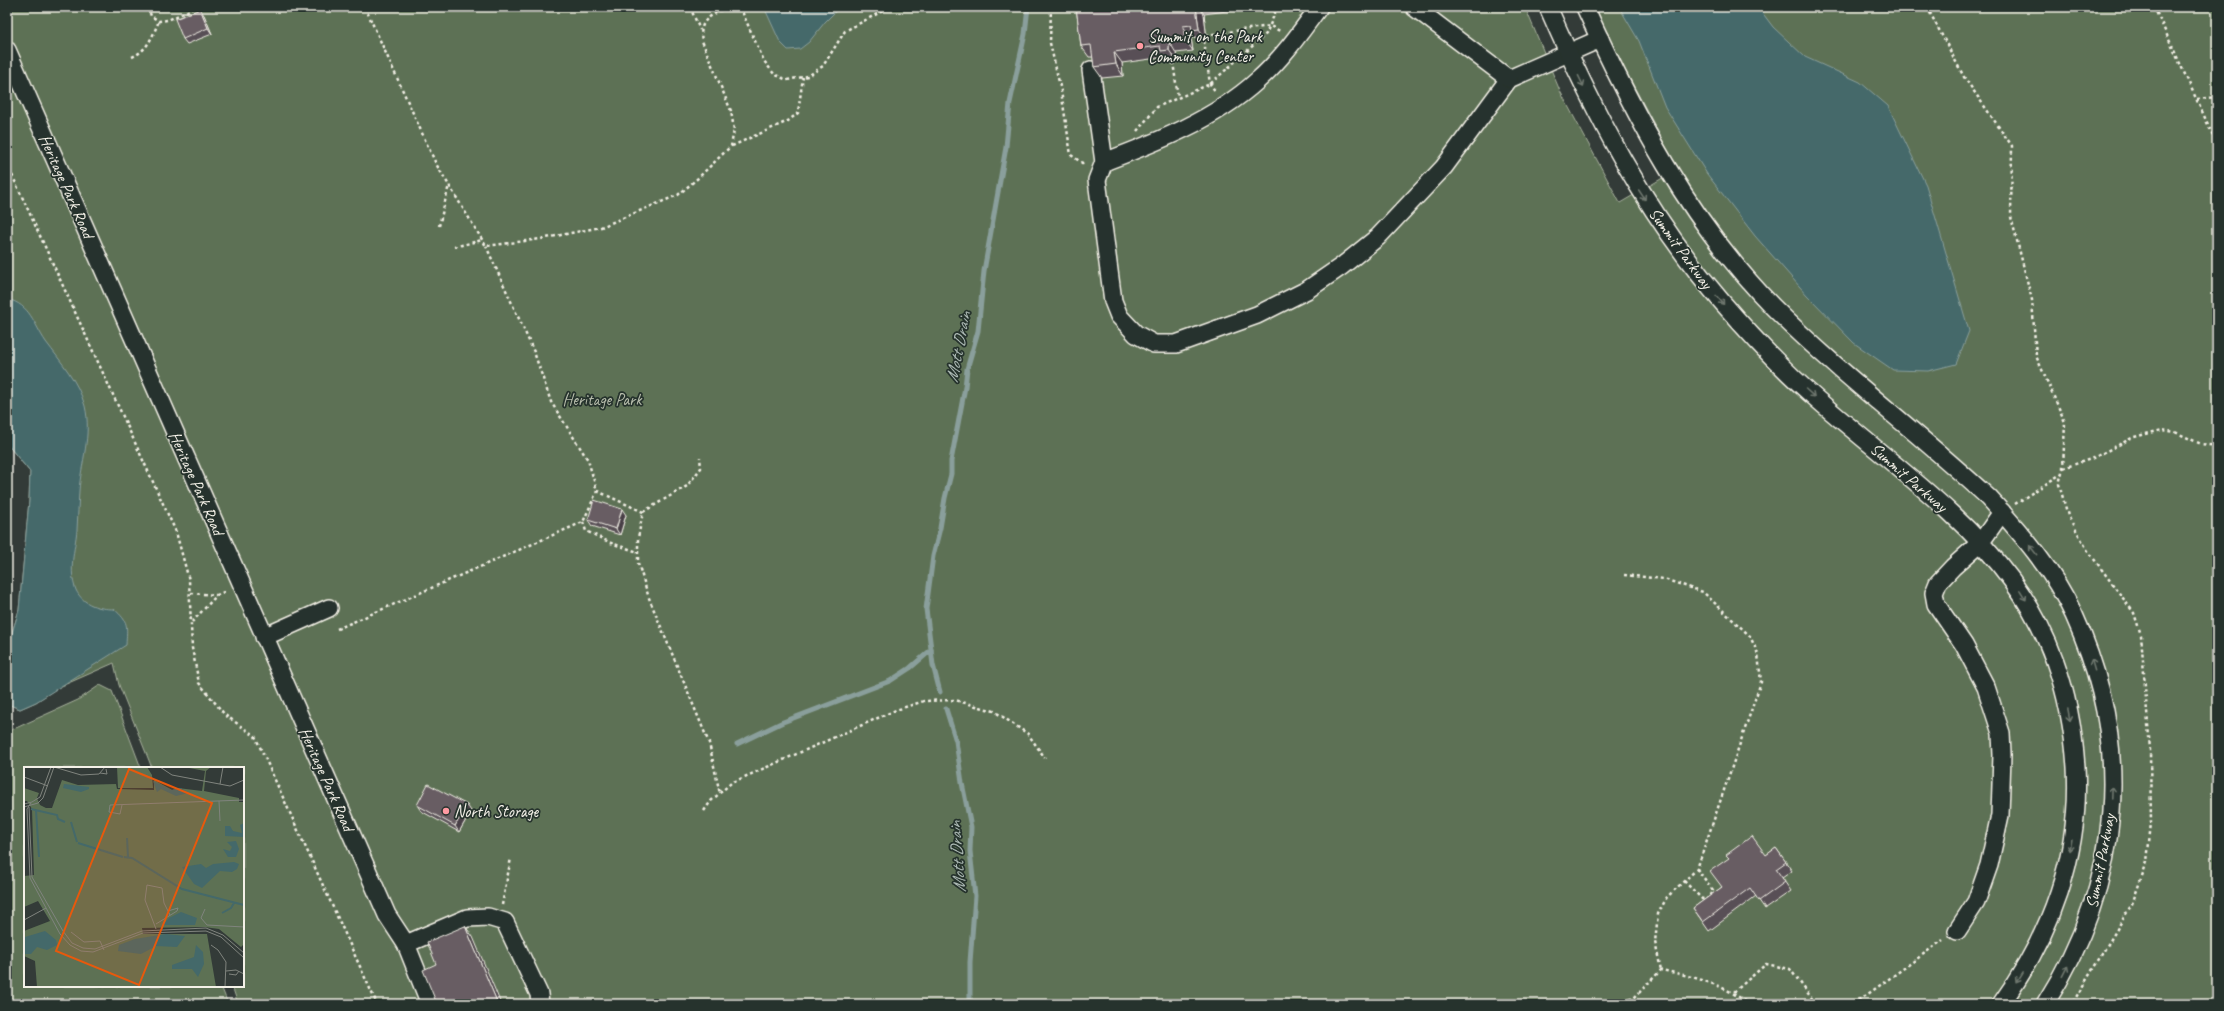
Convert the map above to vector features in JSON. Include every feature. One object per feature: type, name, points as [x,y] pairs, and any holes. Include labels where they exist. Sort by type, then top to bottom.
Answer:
[{"type":"street","points":[[1103,157],[1158,140],[1221,109],[1257,81],[1289,48],[1319,7]]},
{"type":"street","points":[[1414,7],[1509,79]]},
{"type":"street","name":"Summit Parkway","points":[[1548,7],[1568,53],[1607,133],[1639,190],[1676,245],[1720,300],[1758,342],[1798,382],[1928,491],[1981,542],[2021,592],[2034,613],[2052,653],[2065,694],[2074,738],[2076,781],[2074,823],[2071,849],[2057,901],[2044,933],[2028,964],[2001,1004]]},
{"type":"street","name":"Summit Parkway","points":[[1585,7],[1666,168],[1702,222],[1745,276],[1810,344],[1967,478],[2002,512],[2044,564],[2073,614],[2090,654],[2101,690],[2111,747],[2112,791],[2109,836],[2100,883],[2089,916],[2076,950],[2045,1004]]},
{"type":"street","points":[[1091,70],[1103,157],[1097,180],[1113,301],[1119,316],[1136,334],[1154,344],[1176,344],[1257,315],[1307,290],[1342,266],[1378,237],[1444,167],[1509,79],[1600,39]]},
{"type":"street","name":"Heritage Park Road","points":[[7,50],[387,915],[406,944],[430,1004]]},
{"type":"street","points":[[1957,931],[1976,902],[1989,865],[2000,815],[2002,754],[2001,733],[1986,686],[1964,645],[1936,604],[1934,593],[1938,583],[1953,567],[1981,542],[2002,512]]},
{"type":"street","points":[[264,637],[329,608]]},
{"type":"street","points":[[406,944],[467,918],[488,917],[505,922],[539,994],[540,1004]]},
{"type":"path","points":[[148,7],[151,16],[159,21],[168,20],[196,7]]},
{"type":"path","points":[[337,629],[583,522],[597,491],[588,460],[551,402],[534,352],[486,246],[436,164],[365,7]]},
{"type":"path","points":[[690,7],[700,30],[702,41],[731,111],[734,130],[731,146]]},
{"type":"path","points":[[700,30],[706,19],[727,7]]},
{"type":"path","points":[[740,7],[764,61],[774,74],[787,80],[808,76],[823,66],[845,31],[890,7]]},
{"type":"path","points":[[1051,7],[1050,43],[1061,91],[1071,155],[1082,163],[1103,157]]},
{"type":"path","points":[[1133,136],[1145,119],[1157,107],[1210,84],[1266,34],[1275,13],[1274,7]]},
{"type":"path","points":[[1927,7],[1964,77],[2012,146],[2011,217],[2032,300],[2036,356],[2065,422],[2063,468],[2059,484],[2068,516],[2088,551],[2134,612],[2141,635],[2150,750],[2151,823],[2148,862],[2132,904],[2072,1004]]},
{"type":"path","points":[[2154,7],[2217,144]]},
{"type":"path","points":[[132,57],[142,52],[148,44],[159,21]]},
{"type":"path","points":[[1206,35],[1270,26]]},
{"type":"path","points":[[1204,41],[1210,84]]},
{"type":"path","points":[[1173,62],[1178,97]]},
{"type":"path","points":[[486,246],[601,227],[678,194],[731,146],[770,130],[798,113],[803,77]]},
{"type":"path","points":[[2197,99],[2217,97]]},
{"type":"path","points":[[7,164],[176,532],[191,593],[192,648],[199,683],[225,715],[256,736],[377,1004]]},
{"type":"path","points":[[440,226],[449,185]]},
{"type":"path","points":[[454,247],[482,240]]},
{"type":"path","points":[[2063,468],[2091,459],[2134,437],[2162,430],[2175,432],[2201,444],[2217,446]]},
{"type":"path","points":[[700,457],[701,468],[687,486],[643,512],[638,538],[638,563],[649,598],[709,743],[720,794]]},
{"type":"path","points":[[2002,512],[2062,474]]},
{"type":"path","points":[[597,491],[643,512]]},
{"type":"path","points":[[583,522],[586,531],[611,543],[638,552]]},
{"type":"path","points":[[1624,575],[1664,579],[1703,592],[1750,636],[1758,654],[1761,682],[1697,869],[1667,896],[1658,914],[1655,942],[1661,970]]},
{"type":"path","points":[[192,622],[217,595],[242,585]]},
{"type":"path","points":[[191,593],[217,595]]},
{"type":"path","points":[[704,811],[731,783],[896,710],[924,701],[955,700],[994,710],[1028,734],[1045,758]]},
{"type":"path","points":[[497,919],[502,904],[511,858]]},
{"type":"path","points":[[1684,881],[1702,899],[1710,898],[1714,890],[1697,869]]},
{"type":"path","points":[[1854,1004],[1957,931]]},
{"type":"path","points":[[1734,992],[1766,964],[1790,969],[1816,1004]]},
{"type":"path","points":[[1661,970],[1684,975],[1734,992],[1748,1004]]},
{"type":"path","points":[[1618,1004],[1634,998],[1648,986],[1661,970]]},
{"type":"path","points":[[1575,1004],[1584,1002],[1611,1004]]},
{"type":"green space","name":"Heritage Park","points":[[7,7],[1525,7],[1560,91],[1620,203],[1678,169],[1606,34],[1595,7],[2217,7],[2217,1004],[238,1004],[232,987],[244,987],[244,767],[152,767],[119,685],[114,663],[57,688],[36,702],[20,709],[10,705],[9,690],[11,636],[19,610],[29,501],[30,472],[7,444]]},
{"type":"green space","points":[[100,685],[112,691],[141,767],[24,767],[24,987],[221,987],[228,1004],[7,1004],[7,732],[78,700]]},
{"type":"water","points":[[764,7],[840,7],[825,22],[809,42],[800,49],[788,50],[780,42]]},
{"type":"water","points":[[1619,7],[1758,7],[1773,27],[1805,57],[1860,82],[1888,106],[1926,185],[1969,331],[1956,364],[1928,371],[1893,370],[1854,343],[1807,295],[1755,236],[1707,174],[1665,107],[1639,41]]},
{"type":"water","points":[[7,299],[21,306],[31,316],[46,342],[74,380],[82,397],[87,417],[87,438],[80,480],[77,530],[72,575],[76,590],[87,603],[97,607],[114,609],[125,621],[127,628],[126,645],[36,702],[20,709],[10,705],[9,690],[11,636],[19,610],[29,501],[30,472],[7,444]]},
{"type":"building","name":"Summit on the Park Community Center","points":[[1076,7],[1196,7],[1199,29],[1192,30],[1191,25],[1183,26],[1185,39],[1169,41],[1169,50],[1161,51],[1160,46],[1114,52],[1116,64],[1094,67],[1091,45],[1081,46]]},
{"type":"building","points":[[200,9],[208,28],[183,39],[175,19]]},
{"type":"building","points":[[594,500],[622,509],[616,529],[588,520]]},
{"type":"building","name":"North Storage","points":[[428,784],[467,805],[455,826],[417,805]]},
{"type":"building","points":[[1752,836],[1766,855],[1776,848],[1786,862],[1776,869],[1785,882],[1759,901],[1750,888],[1703,922],[1693,908],[1722,887],[1710,871],[1729,858],[1726,855]]},
{"type":"building","points":[[465,926],[498,1004],[437,1004],[423,970],[436,964],[427,942]]},
{"type":"waterway","name":"Mott Drain","points":[[940,692],[933,665],[926,609],[933,556],[951,474],[951,461],[967,369],[978,331],[984,271],[1006,147],[1010,103],[1025,34],[1028,7]]},
{"type":"waterway","points":[[737,744],[783,722],[890,681],[910,668],[931,650]]},
{"type":"waterway","name":"Mott Drain","points":[[946,709],[956,741],[962,783],[971,827],[970,851],[975,896],[970,962],[970,1004]]},
{"type":"place","name":"Summit on the Park Community Center","points":[[1140,46]]},
{"type":"place","name":"North Storage","points":[[446,811]]}]
